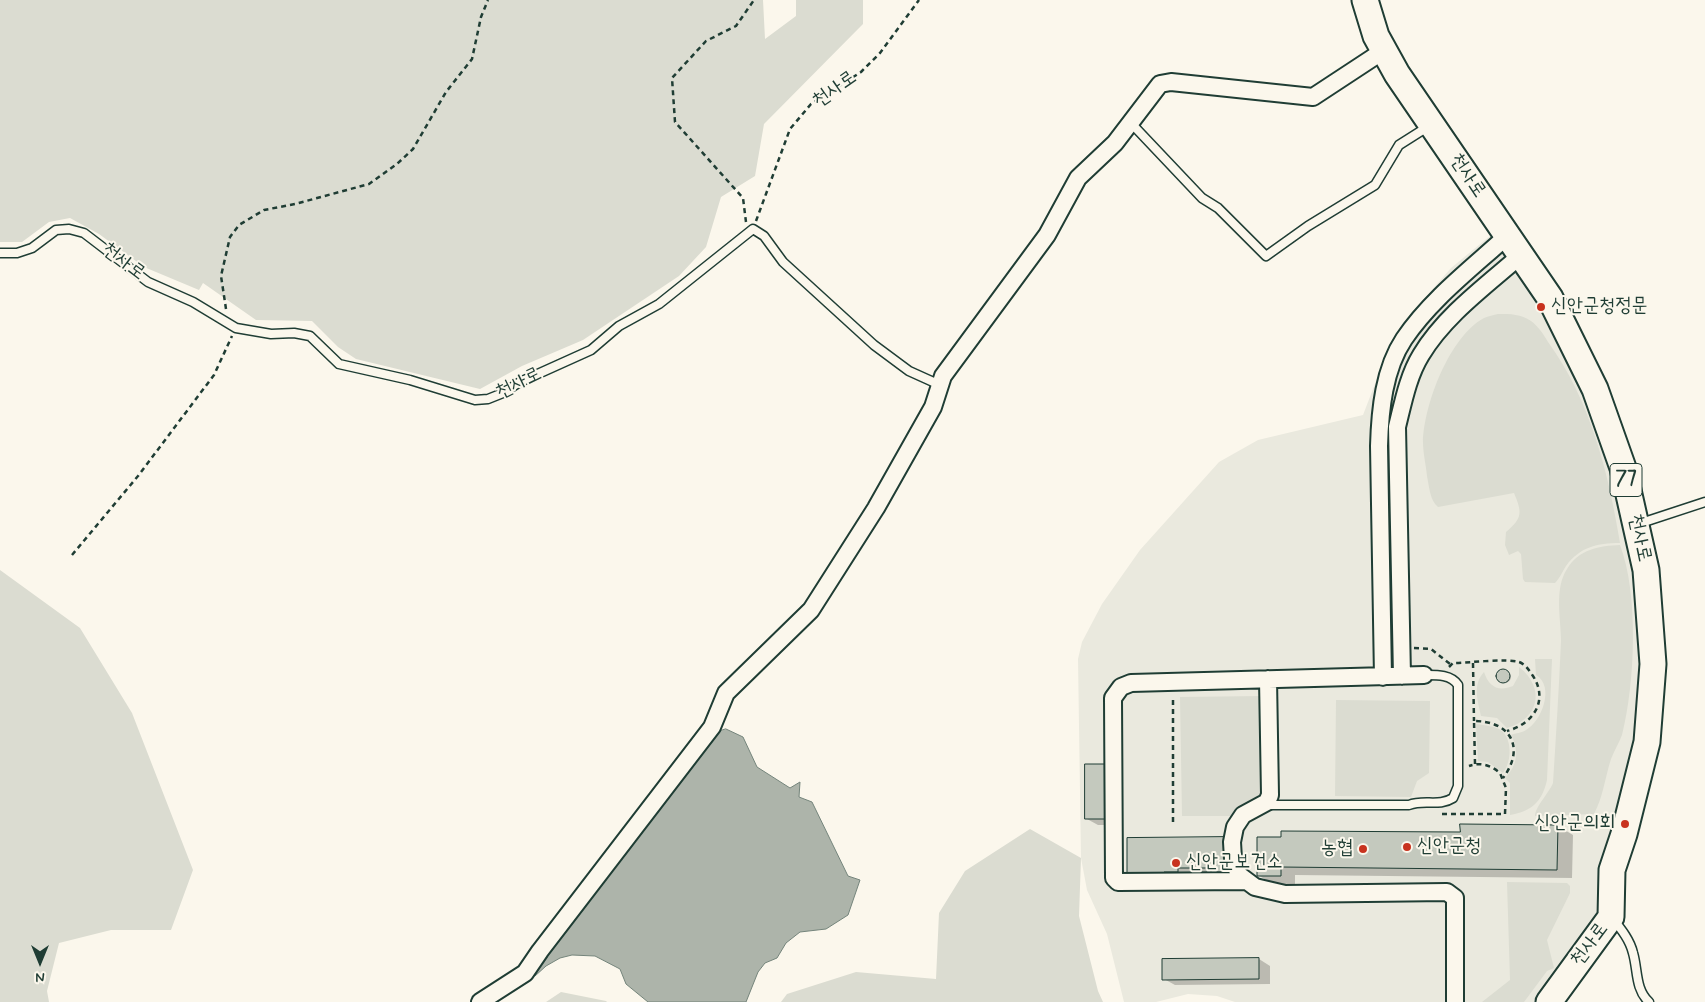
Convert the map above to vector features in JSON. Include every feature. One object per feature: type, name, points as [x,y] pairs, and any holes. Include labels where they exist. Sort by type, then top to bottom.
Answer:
[{"type":"main road","name":"천사로","points":[[1365,0],[1376,36],[1383,51],[1550,298],[1595,389],[1614,439],[1637,525],[1649,599],[1652,696],[1646,742],[1624,834],[1612,870],[1611,917],[1549,1002]]},
{"type":"street","points":[[480,1002],[526,973],[540,951],[706,735],[726,693],[811,610],[876,508],[933,407],[943,376],[1047,235],[1078,178],[1114,143],[1160,84],[1171,82],[1313,96],[1383,51]]},
{"type":"street","points":[[1402,676],[1397,427],[1406,390],[1421,355],[1439,330],[1514,245]]},
{"type":"street","points":[[1383,676],[1379,446],[1380,412],[1388,376],[1403,340],[1422,315],[1514,245]]},
{"type":"street","points":[[1246,881],[1118,882],[1114,878],[1113,698],[1121,687],[1131,683],[1424,676]]},
{"type":"street","points":[[1268,680],[1270,795],[1264,805],[1243,815],[1235,827],[1232,842],[1233,859],[1239,875],[1255,887],[1285,894],[1447,892],[1455,898],[1455,1002]]},
{"type":"lane","points":[[1130,122],[1195,191],[1218,208],[1266,256],[1308,226],[1375,185],[1399,145],[1432,125]]},
{"type":"lane","name":"천사로","points":[[0,253],[17,253],[32,248],[56,230],[69,229],[84,233],[148,282],[193,302],[236,328],[270,334],[294,333],[310,336],[339,364],[410,380],[475,400],[488,398],[591,350],[619,326],[660,304],[751,231]]},
{"type":"lane","points":[[751,231],[764,236],[783,262],[874,345],[909,371],[940,385]]},
{"type":"lane","points":[[1637,525],[1705,502]]},
{"type":"lane","points":[[1264,805],[1410,805],[1447,802],[1453,798],[1458,786],[1458,685],[1449,678],[1424,676]]},
{"type":"lane","points":[[1611,917],[1624,933],[1633,951],[1639,990],[1649,1002]]},
{"type":"path","points":[[228,323],[220,276],[230,237],[239,225],[264,210],[295,204],[370,184],[397,164],[413,149],[446,92],[472,59],[481,18],[488,0]]},
{"type":"path","points":[[751,231],[743,198],[675,122],[672,78],[706,41],[736,26],[754,0]]},
{"type":"path","name":"천사로","points":[[751,231],[790,129],[811,104],[836,89],[867,66],[880,53],[920,0]]},
{"type":"path","points":[[72,555],[138,476],[214,375],[236,328]]},
{"type":"path","points":[[1449,678],[1450,664],[1518,662],[1528,669],[1536,682],[1538,701],[1532,717],[1523,726],[1507,731]]},
{"type":"path","points":[[1473,663],[1475,764]]},
{"type":"path","points":[[1173,682],[1173,822]]},
{"type":"path","points":[[1474,721],[1495,723],[1507,731],[1513,744],[1514,753],[1512,763],[1503,778]]},
{"type":"shaded area","points":[[0,0],[763,0],[765,39],[796,16],[796,0],[863,0],[863,24],[764,124],[755,176],[721,197],[706,247],[679,276],[583,340],[522,366],[480,389],[356,359],[338,347],[312,321],[256,320],[203,283],[199,290],[144,267],[99,234],[70,218],[49,222],[22,242],[0,242]]},
{"type":"shaded area","name":"신안군청","points":[[1496,231],[1521,268],[1594,405],[1629,526],[1644,666],[1637,743],[1604,914],[1538,1002],[1235,1002],[1217,996],[1188,994],[1156,1002],[1124,1002],[1107,934],[1087,890],[1081,858],[1078,659],[1082,642],[1102,604],[1140,550],[1219,462],[1258,440],[1363,415],[1388,350],[1406,320],[1451,268]]},
{"type":"shaded area","points":[[1498,314],[1512,314],[1531,321],[1541,331],[1563,364],[1596,438],[1610,490],[1620,543],[1596,545],[1583,550],[1571,560],[1555,583],[1525,582],[1523,579],[1521,554],[1518,551],[1509,555],[1505,545],[1506,532],[1516,523],[1519,514],[1519,505],[1514,493],[1438,507],[1433,501],[1429,489],[1424,455],[1424,427],[1441,373],[1460,340],[1471,327],[1484,318]]},
{"type":"shaded area","name":"신안군청","points":[[1620,545],[1630,588],[1633,639],[1630,691],[1622,735],[1611,759],[1602,794],[1594,814],[1535,816],[1537,808],[1553,783],[1561,641],[1559,595],[1563,577],[1572,562],[1584,553],[1605,546]]},
{"type":"shaded area","points":[[0,570],[80,628],[132,713],[193,870],[171,930],[111,930],[59,943],[47,991],[49,1002],[0,1002]]},
{"type":"shaded area","points":[[1535,659],[1552,659],[1547,780],[1539,800],[1535,804],[1524,811],[1510,815],[1510,783],[1505,778],[1513,768],[1516,757],[1514,741],[1511,735],[1532,726],[1541,712],[1544,703],[1545,687],[1542,680],[1536,675]]},
{"type":"shaded area","points":[[1519,667],[1528,675],[1533,684],[1536,693],[1535,702],[1526,718],[1518,724],[1507,728],[1497,718],[1481,716],[1477,699],[1478,682],[1484,672],[1491,685],[1499,688],[1508,688],[1513,686],[1519,675]]},
{"type":"shaded area","points":[[1262,696],[1263,795],[1234,816],[1182,816],[1180,697]]},
{"type":"shaded area","points":[[1336,700],[1430,701],[1429,773],[1417,781],[1411,797],[1335,796]]},
{"type":"shaded area","points":[[1476,724],[1499,729],[1507,738],[1510,750],[1508,763],[1503,773],[1488,762],[1478,761]]},
{"type":"shaded area","points":[[726,729],[743,737],[757,767],[790,788],[800,782],[799,797],[812,802],[848,876],[860,880],[848,915],[826,929],[800,932],[786,943],[777,958],[765,963],[758,972],[746,1002],[648,1002],[626,984],[620,969],[595,956],[572,955],[560,958],[546,966],[535,976],[545,955],[714,733]]},
{"type":"shaded area","points":[[1030,829],[1081,858],[1079,916],[1098,991],[1103,1002],[781,1002],[787,994],[856,972],[936,979],[939,913],[965,871]]},
{"type":"shaded area","points":[[1507,882],[1567,883],[1570,886],[1570,893],[1547,940],[1554,968],[1547,971],[1524,1002],[1482,1002],[1510,980]]},
{"type":"shaded area","points":[[561,992],[606,1001],[607,1002],[546,1002]]},
{"type":"building","points":[[1503,669],[1508,671],[1510,676],[1508,681],[1503,683],[1498,681],[1496,676],[1498,671]]},
{"type":"building","points":[[1085,764],[1106,764],[1107,819],[1085,819]]},
{"type":"building","name":"신안군청","points":[[1460,824],[1558,825],[1557,870],[1281,867],[1281,876],[1257,876],[1257,837],[1281,837],[1281,831],[1460,832]]},
{"type":"building","name":"신안군보건소","points":[[1225,837],[1225,879],[1211,879],[1211,868],[1178,868],[1178,872],[1164,872],[1164,876],[1127,876],[1127,838]]},
{"type":"building","points":[[1259,958],[1259,979],[1162,980],[1162,959]]},
{"type":"place","name":"신안군청정문","points":[[1541,307]]},
{"type":"place","name":"신안군의회","points":[[1625,824]]},
{"type":"place","name":"신안군청","points":[[1407,847]]},
{"type":"place","name":"농협","points":[[1363,849]]},
{"type":"place","name":"신안군보건소","points":[[1176,863]]}]
